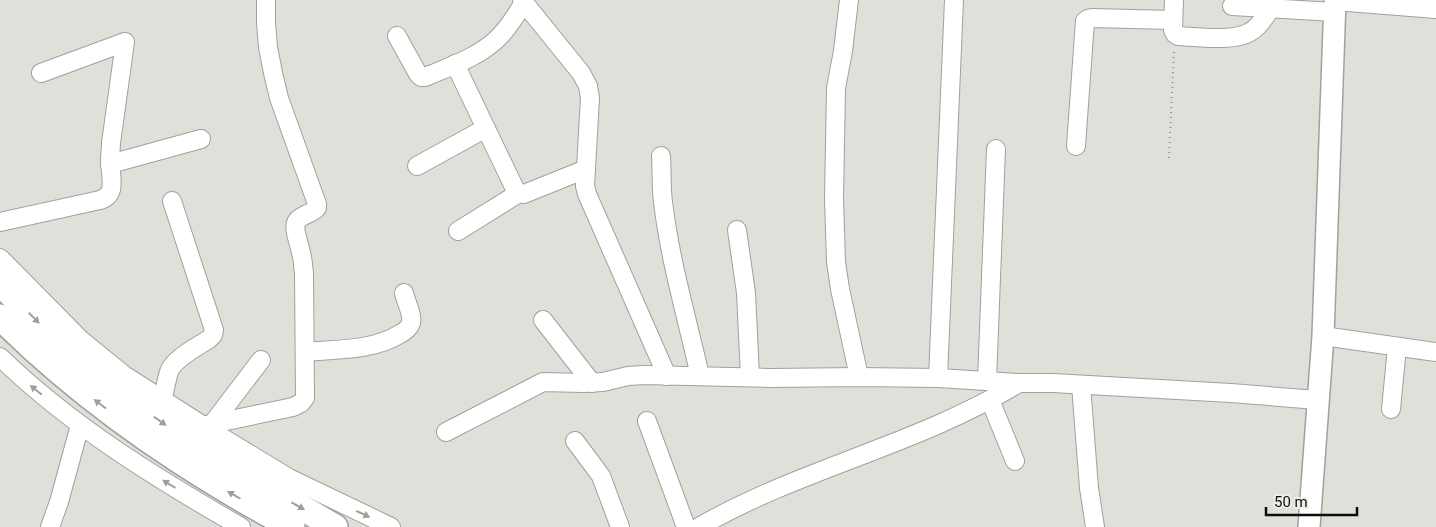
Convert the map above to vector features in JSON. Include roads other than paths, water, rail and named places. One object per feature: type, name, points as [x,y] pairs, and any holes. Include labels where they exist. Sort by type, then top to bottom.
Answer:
[{"type":"highway","points":[[0,283],[56,341],[132,402],[216,458],[335,527]]},
{"type":"highway","points":[[0,317],[88,395],[133,429],[181,463],[292,527]]},
{"type":"main road","points":[[1310,527],[1317,400],[1323,336],[1335,4]]},
{"type":"street","points":[[208,424],[293,407],[301,404],[305,398],[304,273],[302,253],[295,226],[296,221],[317,208],[317,204],[279,98],[268,39],[266,0]]},
{"type":"street","points":[[849,0],[836,88],[834,199],[836,262],[859,377]]},
{"type":"street","points":[[938,378],[954,0]]},
{"type":"street","points":[[1174,0],[1174,27],[1178,36],[1233,38],[1244,36],[1252,32],[1260,24],[1271,8]]},
{"type":"street","points":[[397,36],[418,74],[425,77],[480,52],[500,36],[512,22],[523,1],[581,73],[588,86],[590,98],[585,186],[590,203],[667,376]]},
{"type":"street","points":[[1232,6],[1271,8],[1335,4],[1436,9]]},
{"type":"street","points":[[1076,146],[1085,21],[1092,18],[1174,27]]},
{"type":"street","points":[[0,222],[106,198],[110,193],[112,183],[110,164],[111,144],[125,42],[40,73]]},
{"type":"street","points":[[455,64],[515,189],[519,193]]},
{"type":"street","points":[[417,166],[486,128]]},
{"type":"street","points":[[110,164],[201,139]]},
{"type":"street","points":[[987,381],[996,149]]},
{"type":"street","points":[[661,156],[666,220],[700,376]]},
{"type":"street","points":[[458,231],[519,193],[524,194],[586,168]]},
{"type":"street","points":[[162,400],[172,366],[209,339],[213,335],[214,330],[172,201]]},
{"type":"street","points":[[737,230],[746,293],[750,377]]},
{"type":"street","points":[[0,258],[81,340],[124,375],[162,400],[208,424],[289,478],[391,527]]},
{"type":"street","points":[[305,352],[355,348],[377,344],[402,333],[411,323],[404,294]]},
{"type":"street","points":[[543,320],[592,383]]},
{"type":"street","points":[[1323,336],[1436,352]]},
{"type":"street","points":[[1391,408],[1397,347]]},
{"type":"street","points":[[0,357],[24,381],[80,425],[237,526]]},
{"type":"street","points":[[208,424],[261,360]]},
{"type":"street","points":[[446,432],[543,382],[592,383],[628,376],[938,378],[1231,393],[1317,400]]},
{"type":"street","points":[[699,527],[773,490],[928,429],[990,400],[1019,383]]},
{"type":"street","points":[[1081,385],[1089,488],[1095,527]]},
{"type":"street","points":[[990,400],[1015,461]]},
{"type":"street","points":[[647,421],[686,527]]},
{"type":"street","points":[[50,527],[59,502],[80,425]]},
{"type":"street","points":[[575,441],[601,476],[620,527]]}]
